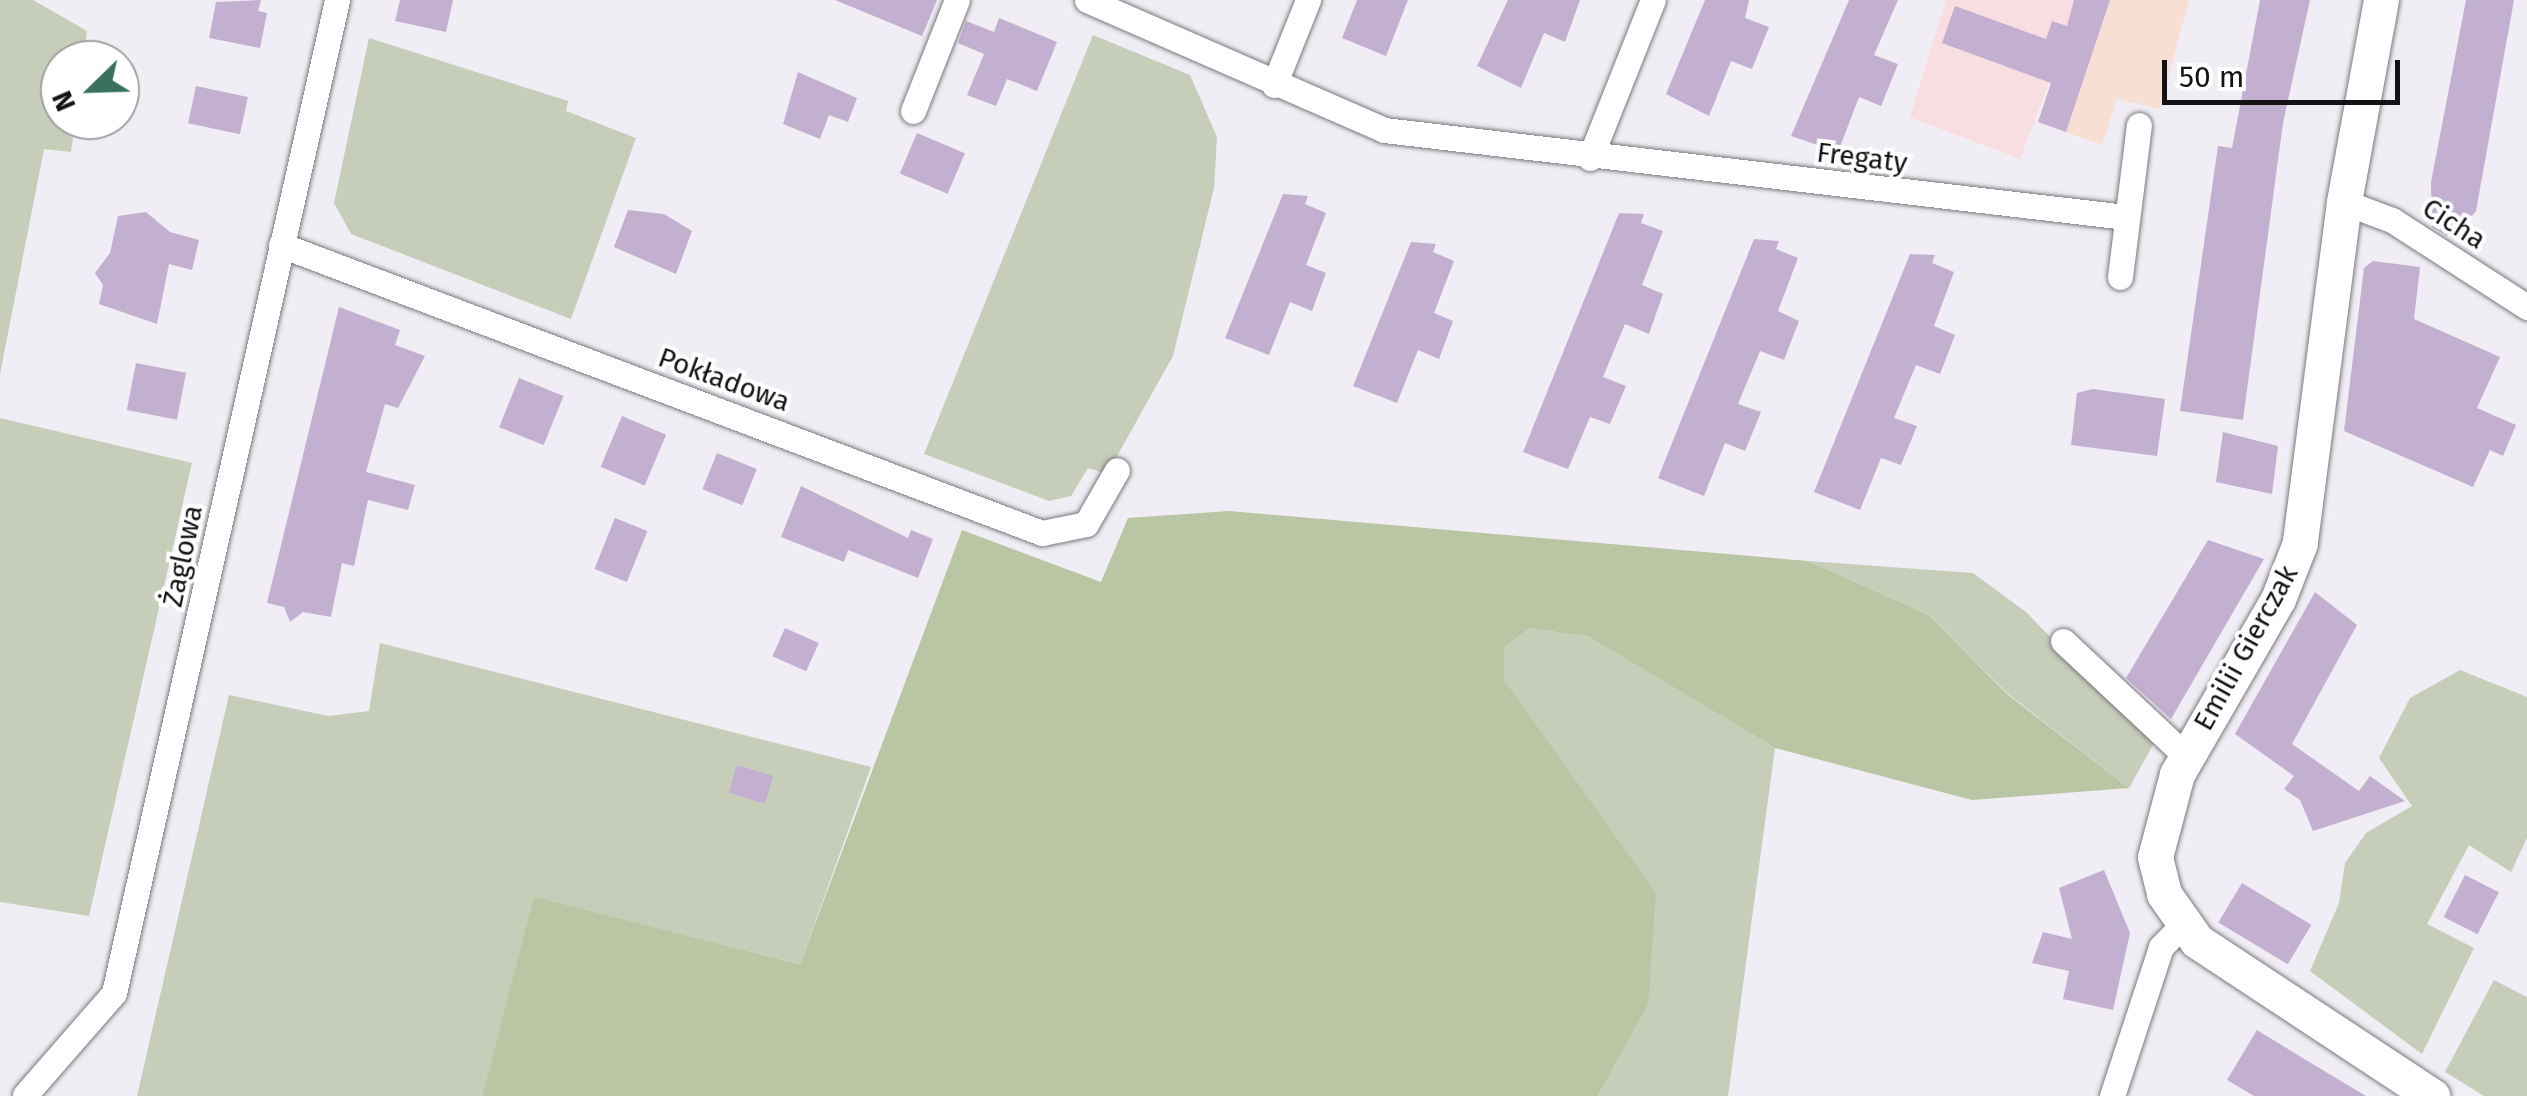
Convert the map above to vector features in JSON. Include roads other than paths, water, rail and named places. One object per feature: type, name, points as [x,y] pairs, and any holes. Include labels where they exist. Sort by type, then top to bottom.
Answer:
[{"type":"street","name":"Żaglowa","points":[[25,1095],[114,993],[336,0]]},
{"type":"street","points":[[913,111],[957,0]]},
{"type":"street","points":[[1274,85],[1308,0]]},
{"type":"street","points":[[1590,158],[1653,0]]},
{"type":"street","name":"Emilii Gierczak","points":[[2381,0],[2344,202],[2300,544],[2278,599],[2186,756],[2160,818],[2155,857],[2182,925],[2219,958],[2432,1096]]},
{"type":"street","name":"Fregaty","points":[[1096,3],[1274,85],[1384,130],[1590,158],[2126,217]]},
{"type":"street","points":[[2120,277],[2139,125]]},
{"type":"street","name":"Cicha","points":[[2344,202],[2392,220],[2527,307]]},
{"type":"street","name":"Pokładowa","points":[[282,245],[1042,534],[1086,524],[1117,470]]},
{"type":"street","points":[[2063,641],[2186,756]]},
{"type":"street","points":[[2112,1096],[2161,948],[2182,925]]}]
